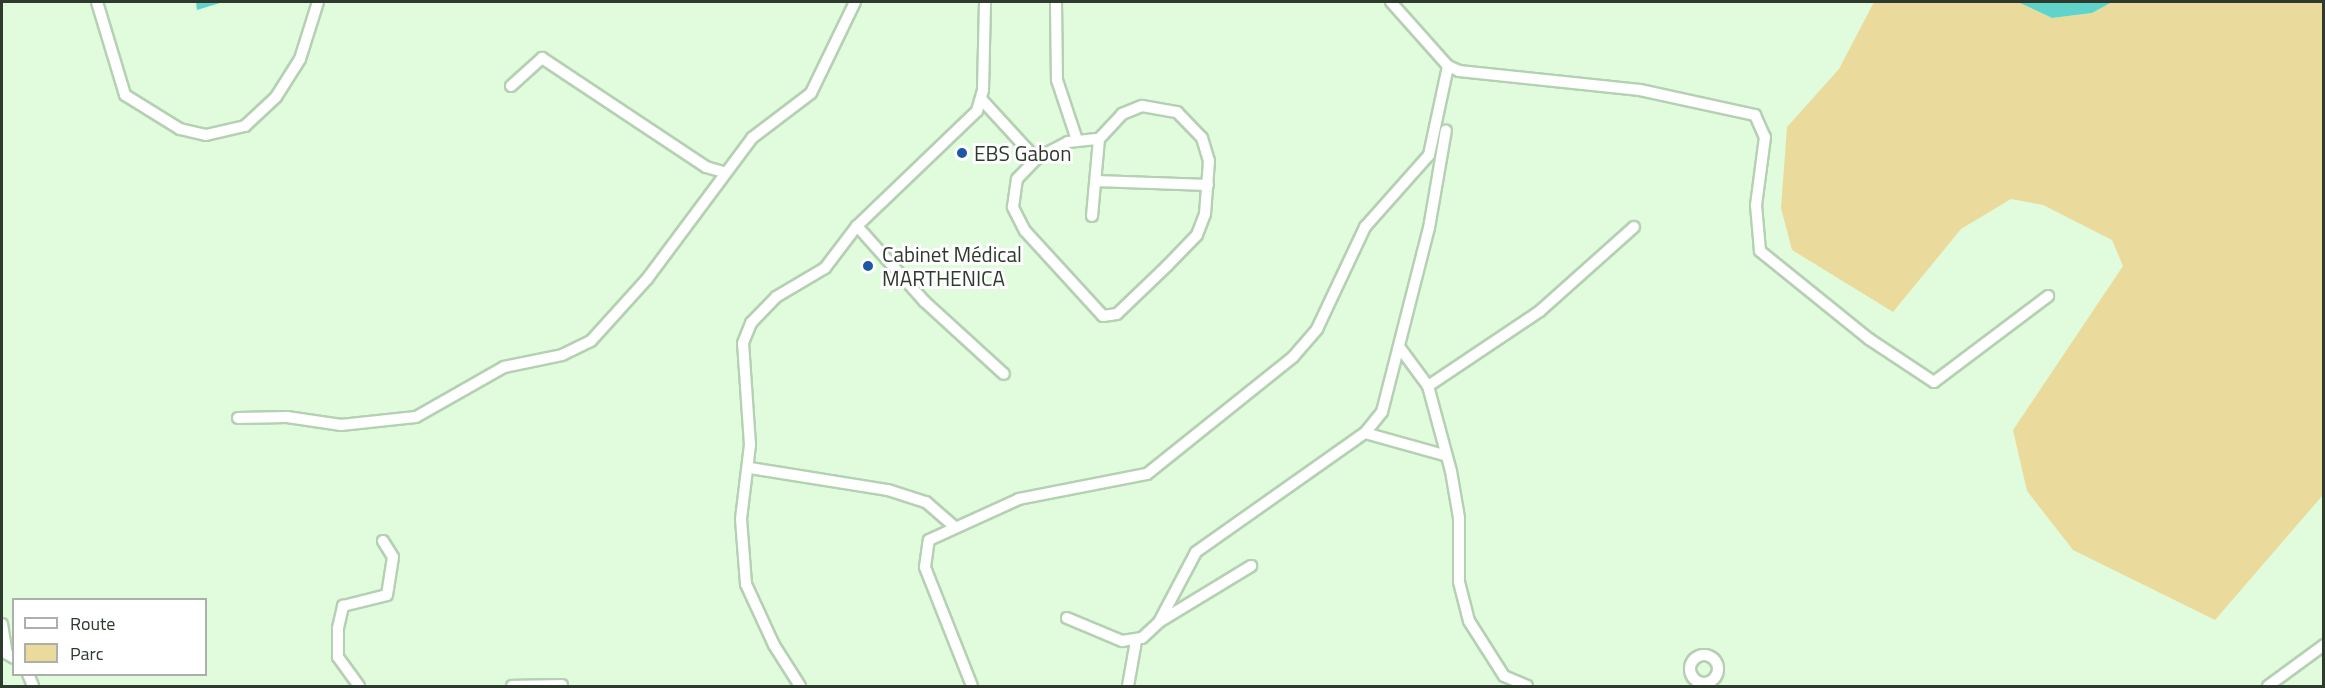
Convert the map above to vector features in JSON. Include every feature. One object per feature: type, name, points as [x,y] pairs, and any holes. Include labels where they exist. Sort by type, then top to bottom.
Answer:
[{"type":"street","points":[[97,2],[125,95],[172,125],[206,135],[245,126],[276,97],[300,59],[318,2]]},
{"type":"street","points":[[238,418],[287,417],[341,425],[416,417],[504,367],[577,350],[628,302],[724,172],[763,129],[811,93],[855,2]]},
{"type":"street","points":[[800,687],[746,584],[741,519],[750,468],[741,357],[751,323],[788,287],[825,268],[857,226],[982,100],[985,2]]},
{"type":"street","points":[[1056,2],[1057,80],[1077,140]]},
{"type":"street","points":[[1391,2],[1448,66],[1504,79],[1640,90],[1755,115],[1765,137],[1756,205],[1760,251],[1869,339],[1934,382],[2048,296]]},
{"type":"street","points":[[511,86],[542,58],[706,167],[724,172]]},
{"type":"street","points":[[972,687],[924,561],[929,540],[954,526],[1019,499],[1147,474],[1293,357],[1317,329],[1365,227],[1429,154],[1448,66]]},
{"type":"street","points":[[982,100],[1036,159]]},
{"type":"street","points":[[1133,108],[1177,112],[1194,126],[1208,149],[1208,185],[1204,225],[1197,235],[1117,314],[1106,317],[1014,214],[1017,179],[1036,159],[1077,140],[1099,139],[1133,108]]},
{"type":"street","points":[[1159,622],[1196,552],[1365,433],[1388,402],[1446,129]]},
{"type":"street","points":[[1092,216],[1099,139]]},
{"type":"street","points":[[1096,181],[1208,185]]},
{"type":"street","points":[[857,226],[924,302],[1004,374]]},
{"type":"street","points":[[1428,386],[1540,311],[1634,227]]},
{"type":"street","points":[[1400,348],[1428,386],[1444,455],[1457,493],[1465,608],[1504,681],[1527,687]]},
{"type":"street","points":[[1365,433],[1444,455]]},
{"type":"street","points":[[750,468],[888,490],[926,502],[954,526]]},
{"type":"street","points":[[359,687],[338,657],[338,628],[343,606],[387,595],[393,557],[383,541]]},
{"type":"street","points":[[1128,687],[1136,641],[1159,622],[1251,566]]},
{"type":"street","points":[[1067,618],[1100,634],[1136,641]]},
{"type":"street","points":[[2,624],[7,654],[12,657]]},
{"type":"street","points":[[2268,687],[2324,645]]},
{"type":"street","points":[[512,687],[562,685]]},
{"type":"green space","points":[[1874,2],[2018,2],[2052,18],[2092,13],[2112,2],[2323,2],[2323,495],[2215,620],[2073,550],[2027,491],[2013,430],[2123,266],[2112,240],[2043,205],[2011,199],[1961,229],[1893,312],[1792,250],[1781,208],[1787,127],[1839,69]]},
{"type":"water","points":[[196,2],[223,2],[197,10]]},
{"type":"water","points":[[2018,2],[2112,2],[2092,13],[2052,18]]},
{"type":"place","name":"EBS Gabon","points":[[962,153]]},
{"type":"place","name":"Cabinet Médical MARTHENICA","points":[[868,266]]}]
